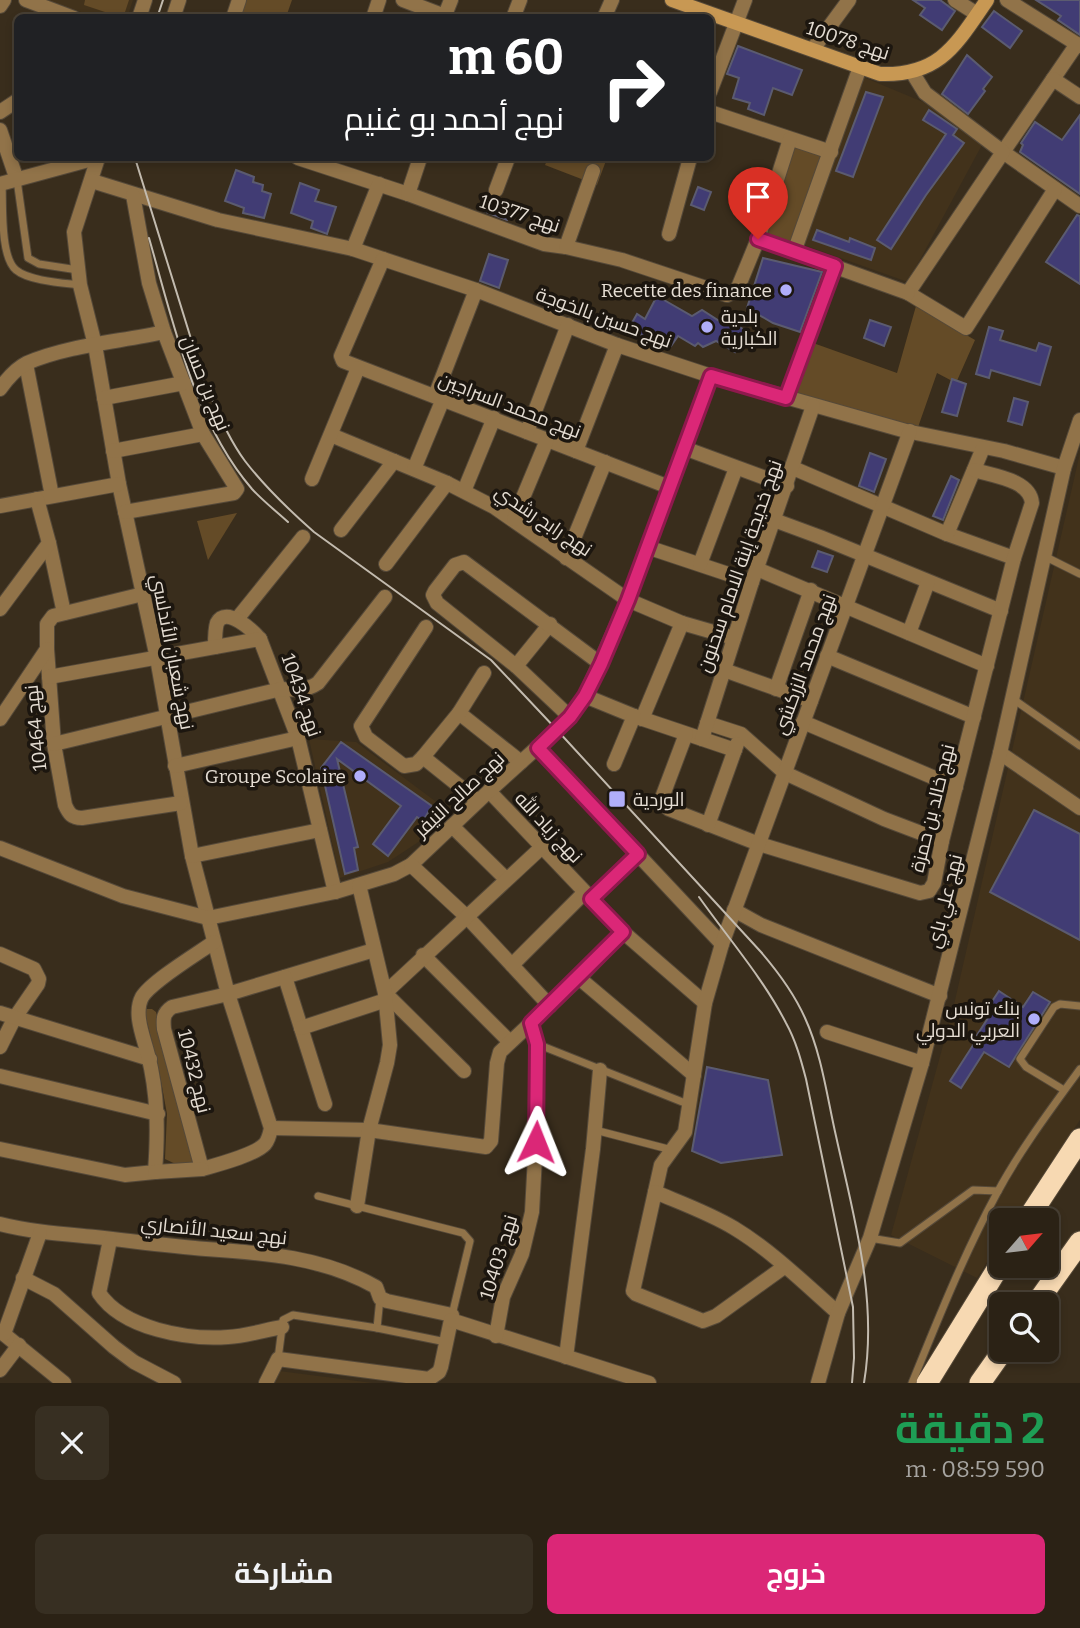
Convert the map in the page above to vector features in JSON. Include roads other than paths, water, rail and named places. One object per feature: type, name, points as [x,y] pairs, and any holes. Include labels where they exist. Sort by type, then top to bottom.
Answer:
[{"type":"highway","points":[[1035,1208],[1080,1139]]},
{"type":"highway","points":[[1046,1292],[1080,1255]]},
{"type":"highway","points":[[927,1383],[992,1278]]},
{"type":"highway","points":[[980,1383],[995,1362]]},
{"type":"street","points":[[0,6],[4,0]]},
{"type":"street","points":[[26,0],[63,14]]},
{"type":"street","points":[[403,0],[442,14]]},
{"type":"street","name":"نهج 10078","points":[[672,0],[711,14]]},
{"type":"street","points":[[714,81],[745,0]]},
{"type":"street","points":[[813,49],[849,0]]},
{"type":"street","points":[[955,0],[977,14]]},
{"type":"street","name":"نهج 10078","points":[[714,15],[880,74],[912,72],[942,59],[986,0]]},
{"type":"street","points":[[908,293],[1078,45],[1007,0]]},
{"type":"street","points":[[794,252],[860,67]]},
{"type":"street","points":[[912,72],[925,93],[1080,206]]},
{"type":"street","points":[[1053,79],[1080,97]]},
{"type":"street","points":[[714,113],[831,152]]},
{"type":"street","points":[[0,131],[17,180]]},
{"type":"street","points":[[790,139],[758,239],[908,293],[966,328],[1055,189]]},
{"type":"street","points":[[1,184],[9,159]]},
{"type":"street","points":[[1,184],[86,161]]},
{"type":"street","name":"نهج شعبان الأندلسي","points":[[96,161],[75,232],[80,285],[95,345],[119,484],[157,658],[192,856],[228,994],[271,1128]]},
{"type":"street","name":"نهج 10377","points":[[307,161],[408,194],[544,244],[622,260],[727,295],[737,290],[758,239]]},
{"type":"street","points":[[408,194],[419,161]]},
{"type":"street","points":[[496,190],[507,161]]},
{"type":"street","points":[[669,234],[689,161]]},
{"type":"street","points":[[566,247],[593,171]]},
{"type":"street","name":"نهج حسين بالخوجة","points":[[92,181],[218,220],[353,249],[477,290],[617,345],[711,376],[813,406],[1064,468]]},
{"type":"street","points":[[353,249],[379,184]]},
{"type":"street","points":[[133,195],[149,283],[164,332]]},
{"type":"street","name":"نهج محمد السراجين","points":[[383,259],[341,356],[343,361],[669,487]]},
{"type":"street","points":[[786,398],[835,266]]},
{"type":"street","points":[[414,468],[477,290]]},
{"type":"street","points":[[527,432],[568,325]]},
{"type":"street","name":"نهج بن حسان","points":[[0,389],[10,375],[26,364],[95,345],[164,332],[203,433],[236,487],[234,493],[125,512]]},
{"type":"street","points":[[576,451],[617,345]]},
{"type":"street","points":[[26,364],[52,496]]},
{"type":"street","points":[[312,479],[358,368]]},
{"type":"street","name":"نهج صالح النيفر","points":[[208,918],[335,892],[394,874],[411,865],[570,717],[585,696],[601,664],[628,600],[711,376]]},
{"type":"street","points":[[104,398],[184,383]]},
{"type":"street","name":"نهج خديجة إبنة الامام سحنون","points":[[702,739],[813,406]]},
{"type":"street","points":[[464,491],[494,418]]},
{"type":"street","name":"نهج علي باي","points":[[818,1383],[838,1313],[870,1238],[922,1063],[1013,699],[1064,468],[1080,420]]},
{"type":"street","name":"نهج محمد الزركشي","points":[[784,1267],[716,1316],[703,1321],[641,1297],[634,1291],[662,1165],[685,1132],[705,1003],[722,944],[881,504],[910,431]]},
{"type":"street","points":[[113,451],[203,433]]},
{"type":"street","name":"نهج رابح رشدي","points":[[331,435],[464,491],[514,519],[628,600],[682,623],[734,638]]},
{"type":"street","points":[[514,519],[547,440]]},
{"type":"street","points":[[947,534],[983,447]]},
{"type":"street","points":[[684,448],[786,486]]},
{"type":"street","points":[[341,530],[394,461]]},
{"type":"street","points":[[566,558],[604,462]]},
{"type":"street","points":[[700,564],[736,468]]},
{"type":"street","points":[[793,468],[947,534],[1014,558]]},
{"type":"street","name":"نهج خالد بن حمزة","points":[[687,734],[663,795],[665,805],[669,809],[759,844],[924,893],[929,891],[934,883],[942,841],[1014,558],[1032,503],[1031,494],[1025,487],[974,470]]},
{"type":"street","points":[[386,564],[447,483]]},
{"type":"street","points":[[0,518],[5,505],[119,484]]},
{"type":"street","points":[[37,499],[64,613],[142,594]]},
{"type":"street","points":[[774,520],[1001,611]]},
{"type":"street","points":[[237,620],[303,537]]},
{"type":"street","points":[[0,609],[49,543]]},
{"type":"street","points":[[647,547],[700,564],[811,590],[987,666]]},
{"type":"street","points":[[570,717],[516,666],[437,603],[433,595],[455,565],[464,562],[601,664]]},
{"type":"street","points":[[909,633],[928,582]]},
{"type":"street","points":[[776,689],[811,590]]},
{"type":"street","points":[[54,744],[281,689],[304,690],[318,683],[385,597]]},
{"type":"street","name":"نهج 10464","points":[[64,613],[49,620],[46,632],[54,744],[68,813],[74,818],[181,803]]},
{"type":"street","points":[[215,646],[219,620],[226,617],[247,625],[260,639]]},
{"type":"street","points":[[614,764],[682,623]]},
{"type":"street","points":[[516,666],[550,624]]},
{"type":"street","points":[[426,626],[361,726],[366,737],[404,766],[416,764],[459,713],[484,673]]},
{"type":"street","name":"نهج 10434","points":[[49,677],[260,639],[298,738],[335,892]]},
{"type":"street","points":[[0,719],[47,649]]},
{"type":"street","points":[[827,656],[974,717]]},
{"type":"street","points":[[724,670],[811,701]]},
{"type":"street","points":[[585,696],[638,718],[735,750]]},
{"type":"street","points":[[459,713],[521,762]]},
{"type":"street","points":[[803,722],[956,787]]},
{"type":"street","points":[[707,723],[741,734],[785,773],[884,819],[942,841]]},
{"type":"street","points":[[708,825],[741,734]]},
{"type":"street","points":[[175,766],[298,738]]},
{"type":"street","points":[[538,748],[722,944]]},
{"type":"street","points":[[1000,753],[1080,808]]},
{"type":"street","points":[[423,757],[478,802]]},
{"type":"street","name":"نهج زياد الله","points":[[489,791],[623,932],[705,1003]]},
{"type":"street","points":[[452,827],[506,879]]},
{"type":"street","points":[[192,856],[320,830]]},
{"type":"street","points":[[301,1028],[385,997],[423,955],[542,847]]},
{"type":"street","points":[[0,848],[123,896],[208,918]]},
{"type":"street","points":[[512,965],[638,854]]},
{"type":"street","points":[[411,865],[467,917],[550,1006]]},
{"type":"street","points":[[357,1206],[369,1130],[390,1045],[385,997],[359,885]]},
{"type":"street","points":[[734,910],[761,925],[940,996]]},
{"type":"street","points":[[0,1149],[125,1175],[201,1169],[218,1165],[260,1148],[268,1139],[271,1128],[369,1130],[486,1147],[491,1141],[498,1056],[623,932]]},
{"type":"street","points":[[155,1172],[158,1114],[150,1059],[138,1016],[139,1004],[143,995],[214,942]]},
{"type":"street","name":"نهج 10432","points":[[201,1169],[163,1020],[164,1014],[172,1007],[228,994],[374,950]]},
{"type":"street","points":[[0,954],[34,969],[39,979],[38,984],[7,1016],[0,1047]]},
{"type":"street","points":[[423,955],[510,1042]]},
{"type":"street","points":[[285,977],[325,1104]]},
{"type":"street","points":[[579,978],[694,1075]]},
{"type":"street","points":[[385,997],[464,1071]]},
{"type":"street","points":[[7,1016],[150,1059]]},
{"type":"street","name":"نهج 10403","points":[[496,1336],[503,1297],[522,1254],[532,1212],[537,1120],[537,1044],[531,1023]]},
{"type":"street","points":[[827,1032],[922,1063]]},
{"type":"street","points":[[566,1357],[600,1070]]},
{"type":"street","points":[[0,1076],[158,1114]]},
{"type":"street","points":[[655,1192],[732,1227],[755,1242],[838,1313]]},
{"type":"street","name":"نهج سعيد الأنصاري","points":[[0,1224],[40,1233],[296,1258],[355,1277],[376,1287],[380,1298],[452,1318],[496,1336],[649,1383]]},
{"type":"street","points":[[40,1233],[2,1332],[64,1383]]},
{"type":"street","points":[[110,1240],[99,1293],[133,1320],[163,1331],[229,1337],[282,1326]]},
{"type":"street","points":[[23,1278],[54,1294],[114,1348],[134,1362],[174,1383]]},
{"type":"street","points":[[266,1383],[278,1359],[429,1379],[439,1372],[452,1318]]},
{"type":"street","points":[[0,1370],[19,1345]]},
{"type":"lane","points":[[17,180],[28,258],[39,264],[78,270]]},
{"type":"lane","points":[[1,184],[6,249],[10,264],[22,274],[80,285]]},
{"type":"lane","points":[[1044,556],[1080,574]]},
{"type":"lane","points":[[1013,699],[1080,746]]},
{"type":"lane","points":[[1065,1090],[1026,1067],[1020,1059],[1054,1007],[1060,1004],[1080,1006]]},
{"type":"lane","points":[[537,1044],[690,1105]]},
{"type":"lane","points":[[912,1383],[962,1262],[998,1191],[1080,1069]]},
{"type":"lane","points":[[594,1130],[673,1150]]},
{"type":"lane","points":[[870,1238],[900,1243],[973,1190],[998,1191]]},
{"type":"lane","points":[[318,1196],[463,1233],[470,1241],[452,1318]]},
{"type":"lane","points":[[377,1328],[380,1298]]},
{"type":"lane","points":[[278,1359],[283,1320],[293,1315],[447,1342]]},
{"type":"tram line","points":[[158,14],[163,0]]},
{"type":"tram line","points":[[136,161],[205,384],[228,433],[245,461],[278,498],[314,532],[491,660],[761,952],[796,1000],[811,1032],[820,1061],[862,1259],[868,1321],[864,1383]]},
{"type":"tram line","points":[[149,238],[188,370],[215,433],[252,489],[288,522]]},
{"type":"tram line","points":[[699,897],[767,990],[790,1030],[800,1058],[853,1307],[852,1383]]},
{"type":"place","name":"Recette des finance","points":[[786,290]]},
{"type":"place","name":"بلدية الكبارية","points":[[707,327]]},
{"type":"place","name":"Groupe Scolaire","points":[[360,776]]},
{"type":"place","name":"الوردية","points":[[617,799]]},
{"type":"place","name":"بنك تونس العربي الدولي","points":[[1034,1019]]}]
